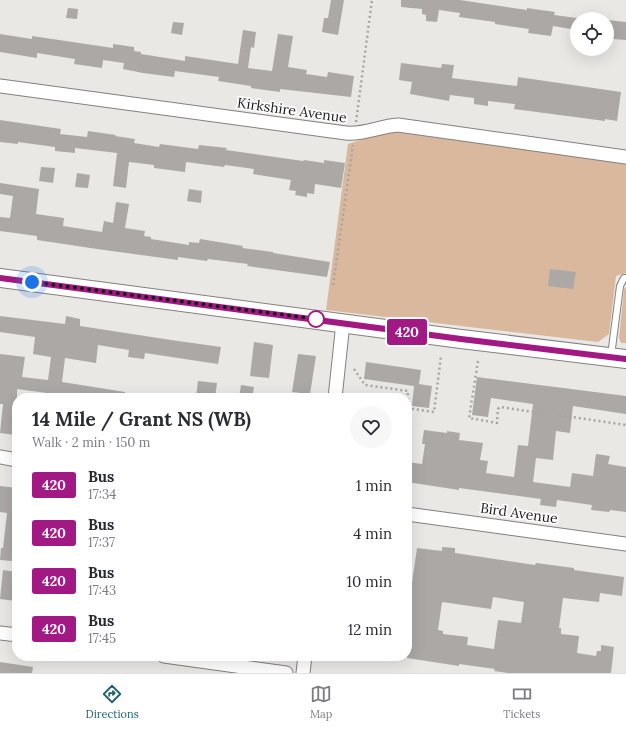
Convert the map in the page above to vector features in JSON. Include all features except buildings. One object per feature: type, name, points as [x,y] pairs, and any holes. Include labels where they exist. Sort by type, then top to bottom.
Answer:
[{"type":"main road","points":[[0,278],[618,358]]},
{"type":"street","name":"Kirkshire Avenue","points":[[0,86],[354,134],[386,126],[398,125],[626,157]]},
{"type":"street","points":[[336,393],[343,323]]},
{"type":"street","points":[[0,457],[12,459]]},
{"type":"street","name":"Bird Avenue","points":[[412,515],[626,544]]},
{"type":"street","points":[[0,633],[12,635]]},
{"type":"street","points":[[200,661],[286,673]]},
{"type":"street","points":[[303,673],[304,661]]},
{"type":"lane","points":[[618,358],[620,286],[624,278],[626,278]]},
{"type":"path","points":[[355,126],[372,0]]},
{"type":"path","points":[[332,285],[353,141]]},
{"type":"path","points":[[412,409],[434,412],[441,356]]},
{"type":"path","points":[[478,361],[469,418],[497,423],[498,409],[500,407],[547,414]]},
{"type":"path","points":[[354,369],[365,385],[408,393]]},
{"type":"path","points":[[559,415],[626,425]]},
{"type":"shaded area","points":[[388,131],[626,163],[626,273],[616,276],[609,334],[598,342],[326,310],[348,144]]},
{"type":"shaded area","points":[[626,287],[626,343],[621,343],[619,338],[624,289]]},
{"type":"bus line","name":"420","points":[[0,278],[461,339],[626,359]]},
{"type":"route","points":[[32,282],[316,319]]}]
